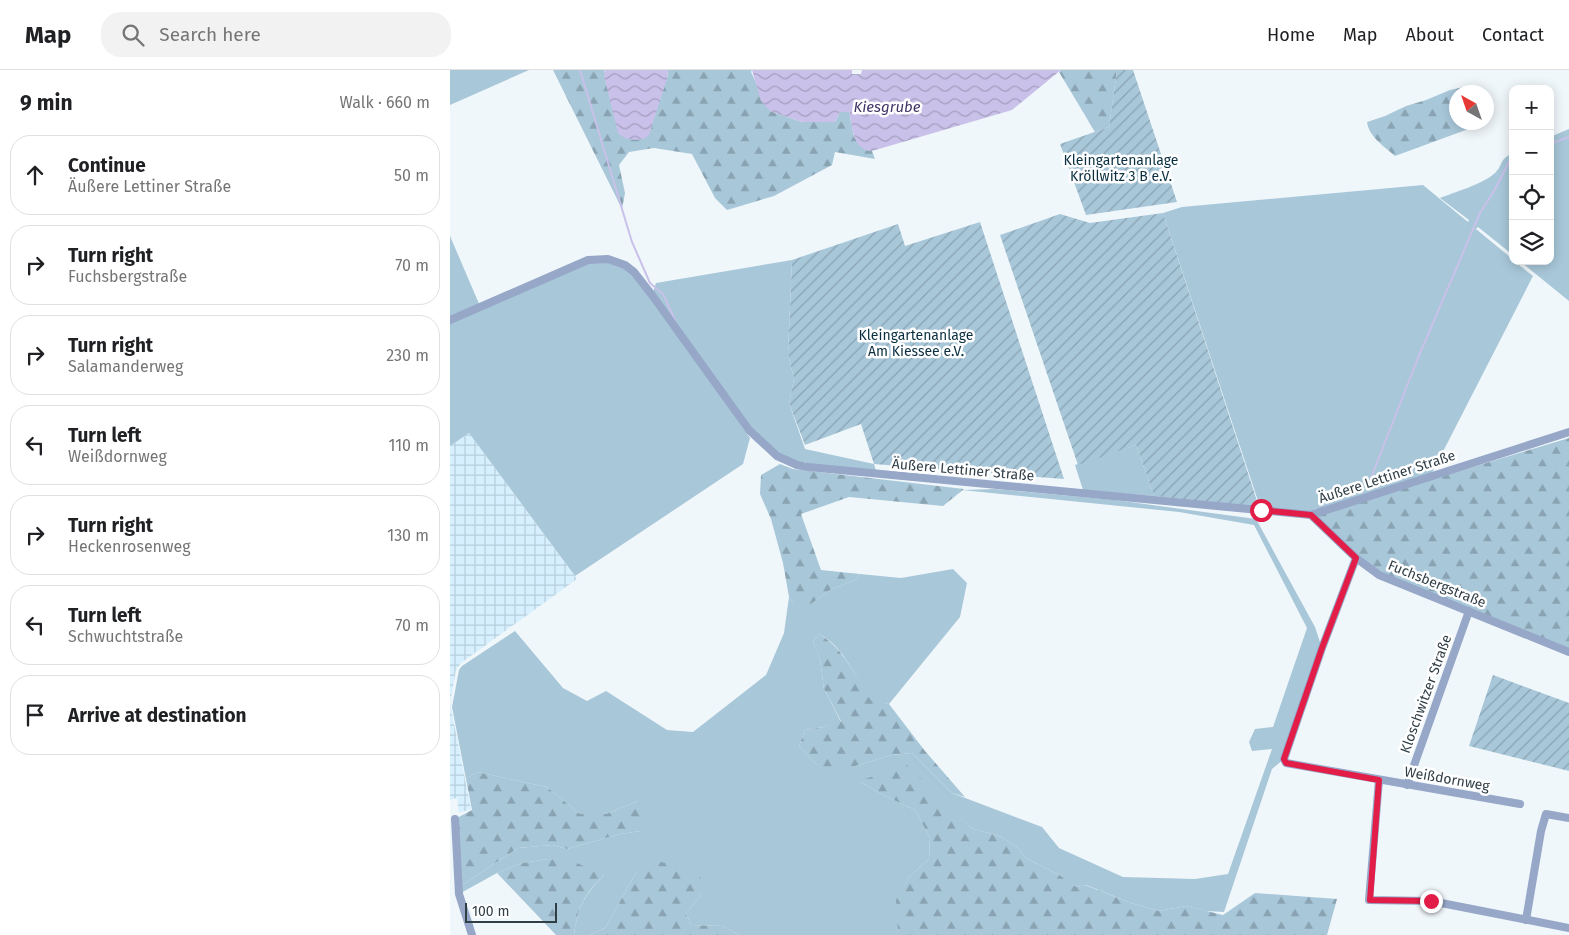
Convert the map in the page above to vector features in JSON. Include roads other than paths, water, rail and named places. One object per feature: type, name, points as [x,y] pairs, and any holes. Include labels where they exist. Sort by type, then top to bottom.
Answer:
[{"type":"street","name":"Äußere Lettiner Straße","points":[[450,320],[588,260],[608,259],[624,265],[634,272],[652,295],[749,430],[777,456],[808,468],[1311,515],[1569,432]]},
{"type":"street","name":"Fuchsbergstraße","points":[[1311,515],[1356,558],[1379,575],[1569,652]]},
{"type":"street","name":"Weißdornweg","points":[[1356,558],[1322,648],[1284,759],[1286,763],[1520,804]]},
{"type":"street","name":"Kloschwitzer Straße","points":[[1407,785],[1469,611]]},
{"type":"street","points":[[1379,780],[1370,900],[1431,901],[1569,928]]},
{"type":"street","points":[[1526,920],[1541,831],[1546,814],[1569,818]]},
{"type":"street","points":[[455,820],[459,894],[472,935]]},
{"type":"water","points":[[605,70],[668,70],[667,79],[649,135],[646,137],[633,140],[618,133],[604,76]]},
{"type":"water","name":"Kiesgrube","points":[[752,70],[852,70],[852,74],[861,74],[862,70],[1061,70],[1012,110],[872,151],[861,147],[854,137],[849,112],[840,112],[835,122],[802,122],[770,111],[761,101]]},
{"type":"waterway","points":[[580,70],[632,242],[650,283],[663,294],[675,320]]},
{"type":"waterway","points":[[1554,143],[1569,137]]},
{"type":"waterway","points":[[1371,478],[1418,358],[1480,213],[1509,162]]},
{"type":"park label","name":"Kleingartenanlage Kröllwitz 3 B e.V.","points":[[1121,168]]},
{"type":"park label","name":"Kleingartenanlage Am Kiessee e.V.","points":[[916,344]]}]
